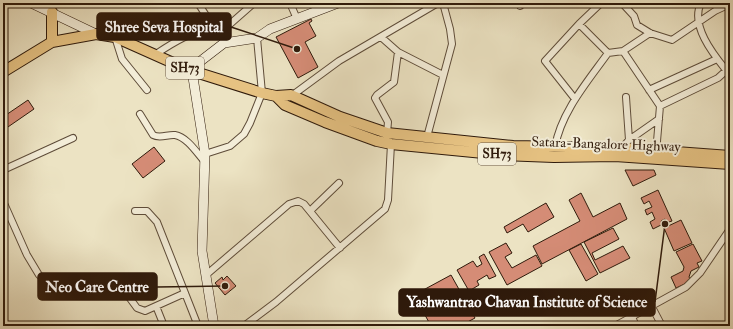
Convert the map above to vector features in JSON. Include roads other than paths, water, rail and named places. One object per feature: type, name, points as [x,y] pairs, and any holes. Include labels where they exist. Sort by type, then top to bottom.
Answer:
[{"type":"main road","points":[[50,8],[52,42]]},
{"type":"main road","name":"Satara-Bangalore Highway","points":[[3,72],[52,42],[96,34],[115,37],[190,70],[262,93],[276,96],[291,95],[340,117],[387,133],[513,146],[556,147],[626,144],[656,154],[730,164]]},
{"type":"main road","name":"Satara-Bangalore Highway","points":[[276,96],[285,105],[363,136],[392,144],[504,155],[554,157],[656,154],[730,156]]},
{"type":"street","points":[[31,3],[50,8],[96,34]]},
{"type":"street","points":[[198,3],[214,28],[221,32],[224,43]]},
{"type":"street","points":[[221,32],[254,3]]},
{"type":"street","points":[[290,3],[297,19]]},
{"type":"street","points":[[285,105],[291,95],[339,61],[438,3]]},
{"type":"street","points":[[427,137],[442,75],[452,44],[450,29],[443,3]]},
{"type":"street","points":[[575,99],[545,61],[579,24],[601,3]]},
{"type":"street","points":[[622,3],[634,16],[637,25],[650,33],[672,40],[698,24],[715,11],[730,4]]},
{"type":"street","points":[[660,106],[718,78],[728,68],[717,59],[698,24],[699,7],[701,3]]},
{"type":"street","points":[[214,326],[202,251],[205,158],[190,70],[224,43],[257,38],[270,29],[335,4]]},
{"type":"street","points":[[579,24],[608,54]]},
{"type":"street","points":[[156,54],[191,34],[214,28]]},
{"type":"street","points":[[556,147],[557,137],[575,99],[608,54],[623,50],[650,33]]},
{"type":"street","points":[[381,36],[398,52],[442,75]]},
{"type":"street","points":[[115,37],[122,59],[147,90]]},
{"type":"street","points":[[205,158],[230,146],[244,134],[250,123],[262,93],[257,38]]},
{"type":"street","points":[[623,50],[660,106],[656,154]]},
{"type":"street","points":[[387,133],[388,122],[375,98],[394,82],[398,52]]},
{"type":"street","points":[[649,90],[717,59]]},
{"type":"street","points":[[626,97],[626,144]]},
{"type":"street","points":[[140,114],[153,135],[156,137],[174,135],[179,137],[205,158]]},
{"type":"street","points":[[626,144],[659,119]]},
{"type":"street","points":[[3,170],[73,138]]},
{"type":"street","points":[[244,326],[276,302],[385,209],[388,200],[392,144]]},
{"type":"street","points":[[310,211],[339,183]]},
{"type":"street","points":[[3,201],[27,255],[39,275]]},
{"type":"street","points":[[206,275],[289,204],[298,201],[310,211],[340,248]]},
{"type":"street","points":[[135,211],[147,211],[157,222],[198,326]]},
{"type":"street","points":[[615,326],[686,287],[700,273],[730,229]]},
{"type":"street","points":[[126,293],[141,311],[185,293]]},
{"type":"street","points":[[156,306],[164,326]]},
{"type":"street","points":[[652,307],[662,326]]},
{"type":"street","points":[[632,317],[636,326]]},
{"type":"place","name":"Shree Seva Hospital","points":[[297,49]]},
{"type":"place","name":"Yashwantrao Chavan Institute of Science","points":[[665,224]]},
{"type":"place","name":"Neo Care Centre","points":[[225,286]]}]
